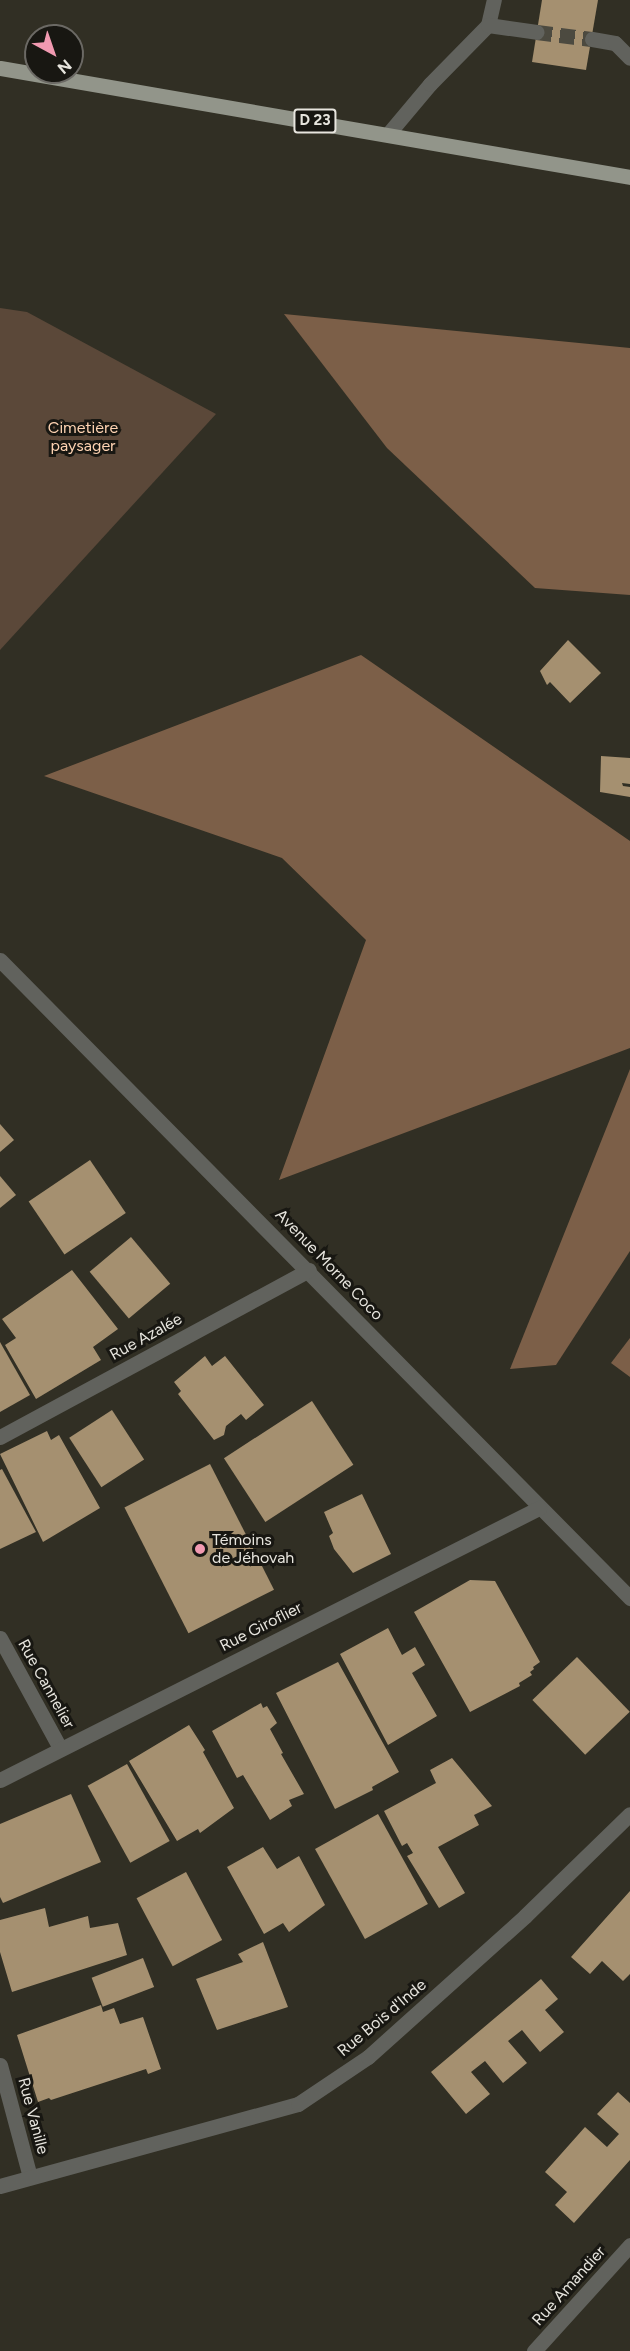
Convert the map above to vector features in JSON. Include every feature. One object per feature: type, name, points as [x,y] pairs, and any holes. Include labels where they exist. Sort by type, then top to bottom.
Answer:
[{"type":"main road","name":"D 23","points":[[0,68],[630,177]]},
{"type":"street","points":[[388,134],[430,84],[488,26],[494,0]]},
{"type":"street","points":[[488,26],[537,32]]},
{"type":"street","points":[[592,39],[615,43],[630,58]]},
{"type":"street","name":"Avenue Morne Coco","points":[[0,960],[309,1270],[539,1508],[630,1598]]},
{"type":"street","name":"Rue Azalée","points":[[0,1437],[309,1270]]},
{"type":"street","name":"Rue Giroflier","points":[[0,1780],[539,1508]]},
{"type":"street","name":"Rue Cannelier","points":[[0,1638],[60,1748]]},
{"type":"street","name":"Rue Bois d'Inde","points":[[0,2186],[298,2104],[368,2057],[525,1916],[630,1814]]},
{"type":"street","name":"Rue Vanille","points":[[0,2065],[30,2177]]},
{"type":"street","name":"Rue Amandier","points":[[534,2351],[630,2245]]},
{"type":"green space","name":"Cimetière paysager","points":[[0,308],[27,312],[216,414],[0,650]]},
{"type":"shaded area","points":[[284,314],[630,348],[630,595],[535,588],[387,448]]},
{"type":"shaded area","points":[[361,655],[630,841],[630,1048],[279,1180],[366,940],[282,858],[44,776]]},
{"type":"shaded area","points":[[630,1069],[630,1251],[556,1365],[510,1369]]},
{"type":"shaded area","points":[[630,1338],[630,1377],[611,1363]]},
{"type":"building","points":[[542,0],[598,0],[586,70],[532,62]]},
{"type":"building","points":[[568,640],[601,673],[570,703],[550,682],[547,685],[540,671]]},
{"type":"building","points":[[601,756],[630,758],[630,784],[622,783],[623,786],[630,787],[630,797],[600,792]]},
{"type":"building","points":[[0,1124],[14,1140],[0,1152]]},
{"type":"building","points":[[90,1160],[126,1213],[64,1254],[29,1201]]},
{"type":"building","points":[[0,1176],[16,1195],[0,1208]]},
{"type":"building","points":[[131,1237],[170,1284],[129,1318],[90,1272]]},
{"type":"building","points":[[72,1270],[118,1329],[93,1347],[101,1360],[36,1399],[5,1345],[16,1338],[2,1319]]},
{"type":"building","points":[[0,1342],[30,1395],[0,1412]]},
{"type":"building","points":[[205,1356],[212,1366],[225,1356],[264,1405],[246,1420],[241,1414],[226,1426],[224,1435],[214,1440],[178,1394],[181,1391],[174,1382]]},
{"type":"building","points":[[312,1401],[353,1465],[265,1522],[224,1458]]},
{"type":"building","points":[[112,1410],[144,1459],[101,1487],[69,1438]]},
{"type":"building","points":[[47,1431],[51,1440],[59,1435],[100,1508],[43,1542],[0,1454]]},
{"type":"building","name":"Témoins de Jéhovah","points":[[210,1464],[274,1590],[188,1633],[124,1508]]},
{"type":"building","points":[[2,1469],[36,1532],[0,1549],[0,1470]]},
{"type":"building","points":[[362,1494],[391,1554],[353,1573],[334,1549],[329,1536],[333,1533],[324,1512]]},
{"type":"building","points":[[470,1580],[495,1581],[540,1662],[533,1667],[534,1669],[530,1672],[532,1675],[519,1683],[520,1686],[470,1712],[414,1612]]},
{"type":"building","points":[[388,1628],[402,1655],[415,1647],[425,1665],[412,1673],[437,1716],[388,1745],[340,1654]]},
{"type":"building","points":[[577,1657],[630,1712],[585,1755],[532,1700]]},
{"type":"building","points":[[338,1662],[399,1772],[372,1787],[373,1790],[335,1809],[276,1693]]},
{"type":"building","points":[[261,1703],[263,1708],[267,1706],[277,1723],[270,1729],[283,1753],[281,1754],[304,1794],[289,1800],[292,1806],[270,1820],[243,1775],[237,1778],[212,1731]]},
{"type":"building","points":[[189,1725],[205,1750],[203,1752],[234,1808],[200,1833],[198,1829],[177,1841],[129,1761]]},
{"type":"building","points":[[452,1758],[492,1806],[474,1815],[479,1825],[438,1847],[465,1893],[439,1908],[407,1856],[413,1853],[407,1843],[402,1846],[384,1811],[436,1783],[430,1770]]},
{"type":"building","points":[[127,1764],[170,1841],[130,1863],[88,1786]]},
{"type":"building","points":[[71,1794],[101,1862],[3,1903],[0,1897],[0,1824]]},
{"type":"building","points":[[378,1814],[428,1904],[365,1939],[315,1849]]},
{"type":"building","points":[[263,1847],[277,1869],[299,1856],[325,1905],[289,1932],[283,1923],[264,1934],[227,1867]]},
{"type":"building","points":[[186,1872],[222,1940],[173,1966],[137,1898]]},
{"type":"building","points":[[630,1891],[630,1974],[623,1981],[602,1961],[590,1974],[571,1957]]},
{"type":"building","points":[[45,1908],[49,1927],[88,1916],[90,1928],[118,1923],[127,1955],[12,1992],[0,1952],[0,1920]]},
{"type":"building","points":[[263,1942],[288,2007],[217,2030],[196,1979],[243,1962],[238,1954]]},
{"type":"building","points":[[143,1958],[154,1987],[103,2007],[92,1978]]},
{"type":"building","points":[[541,1979],[558,1999],[545,2010],[564,2032],[540,2052],[522,2030],[508,2041],[527,2063],[503,2083],[485,2061],[471,2072],[490,2094],[466,2114],[431,2072]]},
{"type":"building","points":[[101,2005],[103,2012],[114,2008],[120,2024],[143,2017],[161,2069],[148,2074],[146,2069],[51,2100],[49,2098],[38,2102],[17,2035]]},
{"type":"building","points":[[618,2092],[630,2103],[630,2160],[574,2223],[555,2205],[567,2192],[545,2172],[585,2127],[607,2147],[619,2134],[597,2114]]},
{"type":"tunnel","points":[[537,32],[592,39]]},
{"type":"place","name":"Témoins de Jéhovah","points":[[200,1549]]}]
